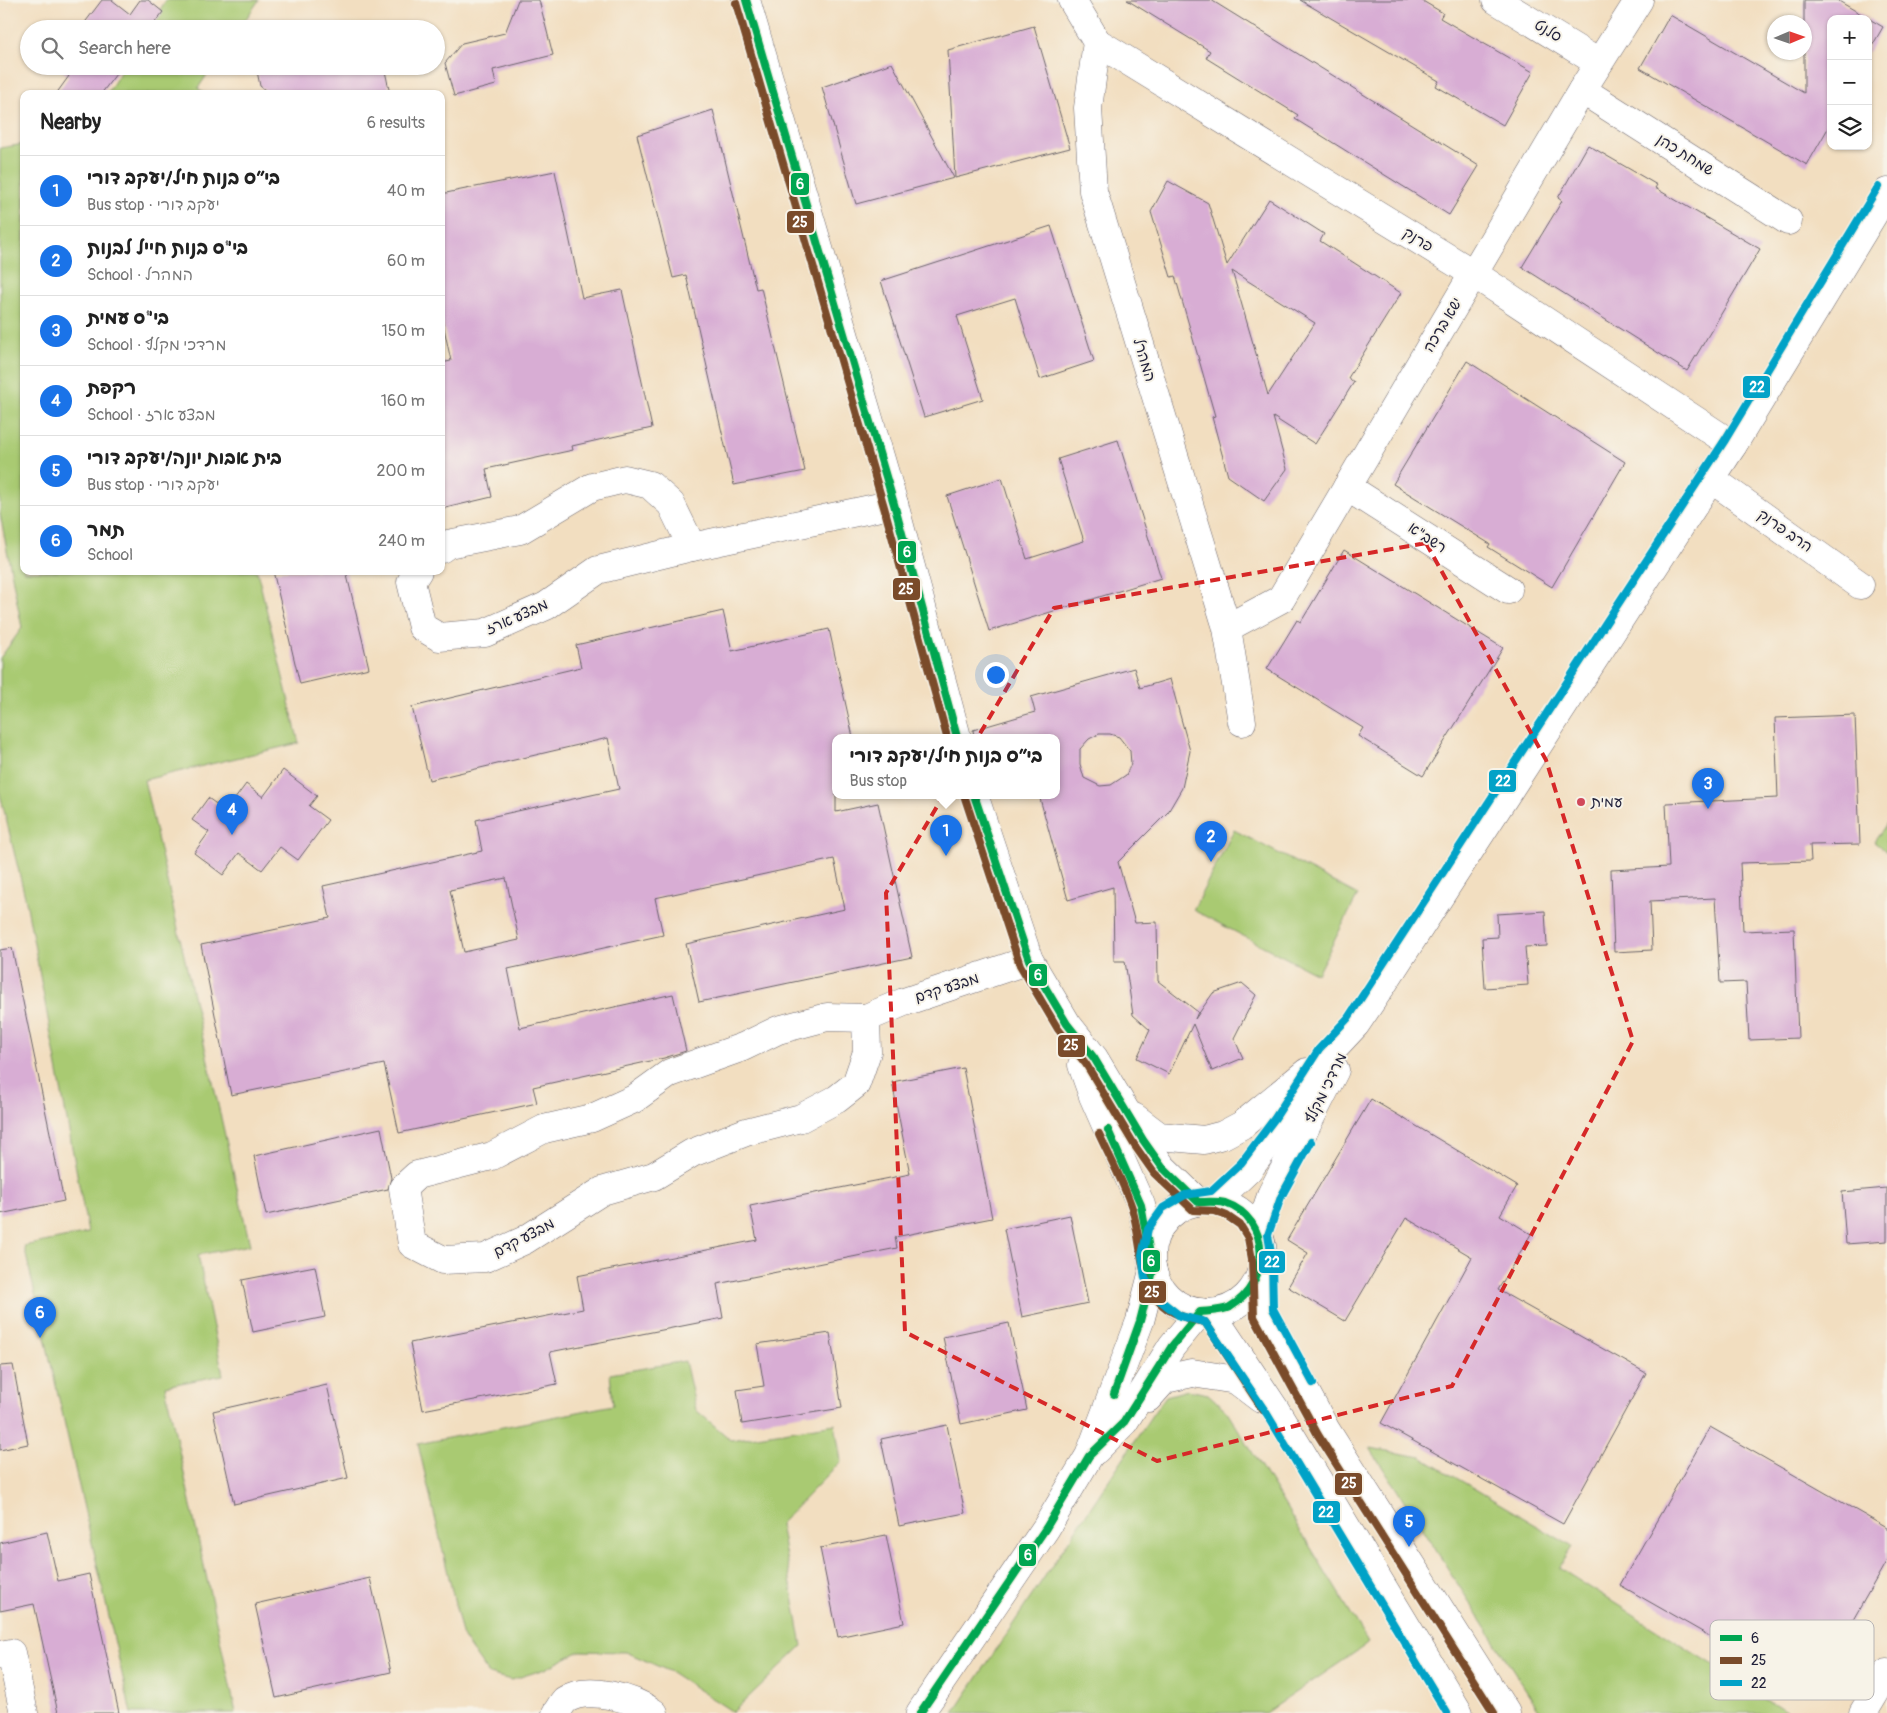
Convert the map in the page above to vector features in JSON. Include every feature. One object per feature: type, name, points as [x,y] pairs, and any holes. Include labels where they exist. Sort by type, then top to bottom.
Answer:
[{"type":"street","points":[[746,0],[894,504],[956,734]]},
{"type":"street","points":[[1072,0],[1097,42]]},
{"type":"street","name":"סלנט","points":[[1496,0],[1599,63]]},
{"type":"street","name":"ישא ברכה","points":[[1227,628],[1281,599],[1582,90],[1639,0]]},
{"type":"street","name":"פרנק","points":[[1097,42],[1474,274],[1733,446]]},
{"type":"street","name":"המהרל","points":[[1097,42],[1088,108],[1092,191],[1227,628],[1242,722]]},
{"type":"street","name":"שמחת כהן","points":[[1582,90],[1788,221]]},
{"type":"street","name":"מרדכי מקלף","points":[[1258,1234],[1272,1193],[1317,1108],[1356,1024],[1710,478],[1733,446],[1887,192]]},
{"type":"street","name":"הרב פרנק","points":[[1710,478],[1860,584]]},
{"type":"street","points":[[445,546],[520,530],[592,487],[625,479],[650,485],[671,504],[692,547]]},
{"type":"street","name":"רשב\"א","points":[[1347,487],[1508,590]]},
{"type":"street","name":"מבצע ארז","points":[[415,575],[411,582],[422,627],[439,637],[485,633],[546,606],[598,570],[692,547],[894,504]]},
{"type":"street","points":[[975,799],[1029,960],[1067,1024],[1094,1058],[1109,1084],[1140,1122],[1160,1136],[1204,1140],[1223,1135],[1242,1125],[1327,1056]]},
{"type":"street","name":"מבצע קדם","points":[[866,1018],[868,1052],[856,1084],[837,1100],[801,1118],[746,1132],[692,1153],[654,1176],[602,1191],[532,1235],[485,1258],[442,1260],[412,1244],[403,1188],[417,1175],[492,1156],[544,1129],[592,1118],[634,1099],[670,1073],[743,1047],[778,1030],[827,1017],[866,1018],[904,1002],[1029,960]]},
{"type":"street","points":[[1067,1024],[1093,1096],[1141,1205],[1159,1286],[1169,1299],[1184,1308],[1205,1313],[1227,1309],[1242,1300],[1253,1288],[1261,1272]]},
{"type":"street","name":"מרדכי מקלף","points":[[1206,1201],[1248,1170],[1283,1124],[1327,1056],[1356,1024]]},
{"type":"street","points":[[1094,1058],[1107,1084],[1162,1167],[1206,1201],[1232,1207],[1247,1218],[1258,1234],[1262,1259],[1263,1312],[1326,1430],[1506,1713]]},
{"type":"street","points":[[920,1713],[1046,1528],[1090,1456],[1140,1321],[1156,1234],[1165,1219],[1179,1208],[1206,1201]]},
{"type":"street","points":[[1205,1313],[1274,1409],[1459,1713]]},
{"type":"street","points":[[1124,1422],[1172,1346],[1205,1313]]},
{"type":"street","points":[[1090,1456],[1165,1379],[1192,1373],[1236,1380],[1274,1409]]},
{"type":"street","points":[[0,1656],[11,1653],[24,1713]]},
{"type":"street","points":[[1874,1694],[1887,1673]]},
{"type":"street","points":[[556,1713],[565,1700],[594,1692],[622,1698],[654,1713]]},
{"type":"street","points":[[1862,1713],[1870,1700]]},
{"type":"highlighted area","points":[[1426,543],[1546,760],[1633,1041],[1452,1386],[1157,1461],[905,1332],[886,893],[1054,608]]},
{"type":"green space","points":[[166,0],[259,0],[245,20],[154,20]]},
{"type":"green space","points":[[119,75],[207,75],[198,88],[200,90],[109,90]]},
{"type":"green space","points":[[20,145],[20,575],[258,575],[299,743],[144,780],[250,1245],[198,1255],[223,1375],[165,1386],[236,1713],[131,1713],[24,1246],[88,1233],[26,901],[0,794],[0,658],[22,628],[0,514],[0,148]]},
{"type":"green space","points":[[1887,823],[1887,852],[1874,842]]},
{"type":"green space","points":[[1234,830],[1358,895],[1317,974],[1193,910]]},
{"type":"green space","points":[[685,1361],[696,1410],[731,1440],[835,1424],[841,1461],[780,1524],[802,1646],[733,1712],[671,1672],[626,1652],[580,1651],[545,1669],[511,1680],[489,1674],[463,1638],[418,1444],[613,1405],[610,1374]]},
{"type":"green space","points":[[1188,1390],[1208,1394],[1227,1411],[1369,1643],[1266,1713],[954,1713],[1152,1415],[1166,1396]]},
{"type":"green space","points":[[1370,1448],[1421,1457],[1573,1547],[1559,1568],[1710,1663],[1710,1700],[1768,1700],[1789,1713],[1541,1713]]},
{"type":"building","points":[[102,0],[112,0],[130,14],[140,0],[148,0],[163,12],[157,20],[87,20]]},
{"type":"building","points":[[518,0],[539,0],[553,55],[493,70],[496,85],[454,96],[445,63],[462,43],[505,33]]},
{"type":"building","points":[[1127,0],[1211,0],[1479,166],[1449,215],[1295,119],[1298,115],[1206,58],[1210,51]]},
{"type":"building","points":[[1300,0],[1421,0],[1443,13],[1440,18],[1533,72],[1503,125],[1436,86],[1439,81]]},
{"type":"building","points":[[1804,0],[1837,0],[1863,15],[1827,15],[1827,130],[1807,165],[1640,68],[1670,15],[1804,93],[1804,60],[1812,60],[1812,15],[1804,15]]},
{"type":"building","points":[[1872,21],[1883,27],[1872,46]]},
{"type":"building","points":[[1034,26],[1070,148],[955,178],[948,50]]},
{"type":"building","points":[[892,63],[954,178],[856,204],[822,87]]},
{"type":"building","points":[[68,75],[115,75],[104,90],[59,90],[69,76]]},
{"type":"building","points":[[258,75],[386,75],[389,90],[265,90],[260,86]]},
{"type":"building","points":[[713,110],[756,289],[761,288],[805,471],[734,485],[686,275],[673,278],[637,135]]},
{"type":"building","points":[[1588,145],[1657,185],[1655,188],[1760,249],[1687,371],[1522,267],[1562,201],[1558,198]]},
{"type":"building","points":[[555,171],[582,298],[622,290],[652,428],[572,446],[573,450],[486,469],[492,497],[445,508],[445,362],[451,361],[445,333],[445,193]]},
{"type":"building","points":[[1168,181],[1208,203],[1227,265],[1269,199],[1324,234],[1320,241],[1401,293],[1348,378],[1354,382],[1315,444],[1273,417],[1287,469],[1264,501],[1228,476],[1212,417],[1215,416],[1175,276],[1171,277],[1151,212]],"holes":[[[1232,271],[1315,323],[1268,395]]]},
{"type":"building","points":[[1051,226],[1094,361],[1040,379],[1015,298],[957,316],[983,399],[924,417],[881,281]]},
{"type":"building","points":[[1467,361],[1625,462],[1552,587],[1488,547],[1490,544],[1393,484]]},
{"type":"building","points":[[1118,440],[1161,578],[989,631],[947,496],[1002,478],[1027,559],[1084,541],[1058,459]]},
{"type":"building","points":[[1344,550],[1503,648],[1423,776],[1358,736],[1363,728],[1267,669],[1297,620],[1301,622]]},
{"type":"building","points":[[274,575],[347,575],[369,668],[300,684]]},
{"type":"building","points":[[723,611],[732,651],[829,629],[852,734],[832,734],[832,799],[836,799],[836,812],[878,803],[912,957],[699,1002],[686,944],[845,909],[834,859],[655,898],[663,935],[508,969],[520,1028],[673,994],[686,1051],[664,1058],[533,1087],[537,1103],[399,1133],[384,1064],[231,1095],[201,945],[330,918],[323,886],[482,851],[476,820],[619,789],[608,738],[429,780],[412,707],[581,667],[576,645]],"holes":[[[506,878],[519,940],[464,952],[450,890]]]},
{"type":"building","points":[[1134,668],[1140,688],[1170,679],[1190,751],[1182,788],[1168,812],[1118,862],[1135,923],[1157,922],[1158,981],[1198,1012],[1195,1019],[1213,993],[1242,983],[1256,995],[1234,1038],[1243,1058],[1212,1071],[1193,1024],[1169,1074],[1137,1058],[1150,1030],[1133,1015],[1125,961],[1114,961],[1113,887],[1068,900],[1040,799],[1060,799],[1060,734],[974,734],[973,730],[1035,712],[1031,697]],"holes":[[[1099,734],[1110,734],[1119,737],[1130,751],[1131,764],[1126,775],[1111,785],[1100,786],[1084,778],[1080,764],[1080,749],[1089,739]]]},
{"type":"building","points":[[1855,715],[1860,844],[1810,845],[1811,861],[1740,863],[1743,931],[1794,929],[1798,1038],[1749,1040],[1746,982],[1720,983],[1715,898],[1650,901],[1652,950],[1614,952],[1611,870],[1669,867],[1666,803],[1778,798],[1775,718]]},
{"type":"building","points":[[283,770],[317,796],[309,806],[328,820],[298,860],[280,847],[262,870],[239,853],[223,875],[194,853],[209,832],[192,820],[208,798],[226,811],[246,784],[263,797]]},
{"type":"building","points":[[1545,911],[1547,946],[1525,947],[1528,985],[1485,988],[1482,938],[1498,937],[1497,914]]},
{"type":"building","points":[[12,948],[64,1201],[0,1214],[0,950]]},
{"type":"building","points":[[963,1068],[992,1218],[895,1237],[897,1248],[717,1284],[723,1318],[550,1352],[557,1384],[423,1410],[410,1343],[583,1309],[577,1276],[757,1240],[750,1206],[910,1174],[892,1082]]},
{"type":"building","points":[[1371,1099],[1517,1186],[1500,1215],[1531,1234],[1498,1290],[1646,1373],[1563,1524],[1381,1423],[1472,1257],[1406,1218],[1345,1321],[1288,1287],[1308,1253],[1287,1240]]},
{"type":"building","points":[[381,1128],[391,1178],[388,1189],[266,1215],[254,1156]]},
{"type":"building","points":[[1887,1188],[1887,1241],[1846,1244],[1842,1192]]},
{"type":"building","points":[[1070,1215],[1088,1303],[1022,1317],[1004,1229]]},
{"type":"building","points":[[315,1266],[325,1317],[253,1332],[242,1280]]},
{"type":"building","points":[[1009,1323],[1027,1410],[961,1424],[943,1337]]},
{"type":"building","points":[[830,1333],[842,1408],[742,1424],[737,1390],[764,1386],[757,1344]]},
{"type":"building","points":[[13,1365],[28,1444],[0,1450],[0,1366]]},
{"type":"building","points":[[327,1385],[348,1478],[234,1504],[213,1411]]},
{"type":"building","points":[[947,1425],[965,1513],[899,1526],[881,1439]]},
{"type":"building","points":[[1710,1427],[1887,1528],[1887,1560],[1853,1620],[1710,1620],[1710,1636],[1620,1585]]},
{"type":"building","points":[[47,1532],[58,1581],[89,1574],[119,1713],[58,1713],[34,1604],[0,1611],[0,1543]]},
{"type":"building","points":[[886,1535],[904,1623],[838,1637],[820,1548]]},
{"type":"building","points":[[370,1578],[391,1672],[276,1698],[255,1604]]},
{"type":"transit line","name":"6","points":[[746,0],[894,504],[956,734]]},
{"type":"transit line","name":"25","points":[[736,3],[884,507],[946,734]]},
{"type":"transit line","name":"22","points":[[1447,1713],[1267,1414],[1205,1322],[1180,1316],[1157,1298],[1145,1278],[1142,1255],[1148,1229],[1163,1208],[1185,1195],[1211,1191],[1241,1163],[1275,1118],[1319,1049],[1348,1018],[1725,440],[1878,187]]},
{"type":"transit line","name":"25","points":[[965,799],[1020,965],[1058,1029],[1086,1064],[1135,1146],[1154,1173],[1193,1210],[1214,1211],[1227,1216],[1240,1225],[1248,1238],[1252,1259],[1254,1317],[1318,1435],[1494,1713]]},
{"type":"transit line","name":"6","points":[[920,1713],[1046,1528],[1089,1456],[1124,1422],[1172,1346],[1200,1312],[1230,1307],[1243,1296],[1253,1283],[1259,1268],[1260,1252],[1258,1237],[1251,1223],[1240,1211],[1225,1203],[1198,1202],[1162,1167],[1143,1140],[1094,1058],[1067,1024],[1029,960],[975,799]]},
{"type":"transit line","name":"6","points":[[1108,1130],[1141,1205],[1153,1271],[1140,1321],[1114,1394]]},
{"type":"transit line","name":"25","points":[[1099,1134],[1129,1199],[1137,1228],[1147,1282],[1154,1296],[1165,1307],[1182,1316],[1205,1322],[1263,1410]]},
{"type":"transit line","name":"22","points":[[1311,1142],[1281,1197],[1268,1235],[1272,1259],[1273,1309],[1313,1383]]},
{"type":"place","name":"עמית","points":[[1581,802]]},
{"type":"place","name":"בי\"ס עמית","points":[[1708,809]]},
{"type":"place","name":"רקפת","points":[[232,835]]},
{"type":"place","name":"בי״ס בנות חיל/יעקב דורי","points":[[946,856]]},
{"type":"place","name":"בי\"ס בנות חייל לבנות","points":[[1211,862]]},
{"type":"place","name":"תמר","points":[[40,1338]]},
{"type":"place","name":"בית אבות יונה/יעקב דורי","points":[[1409,1547]]}]
